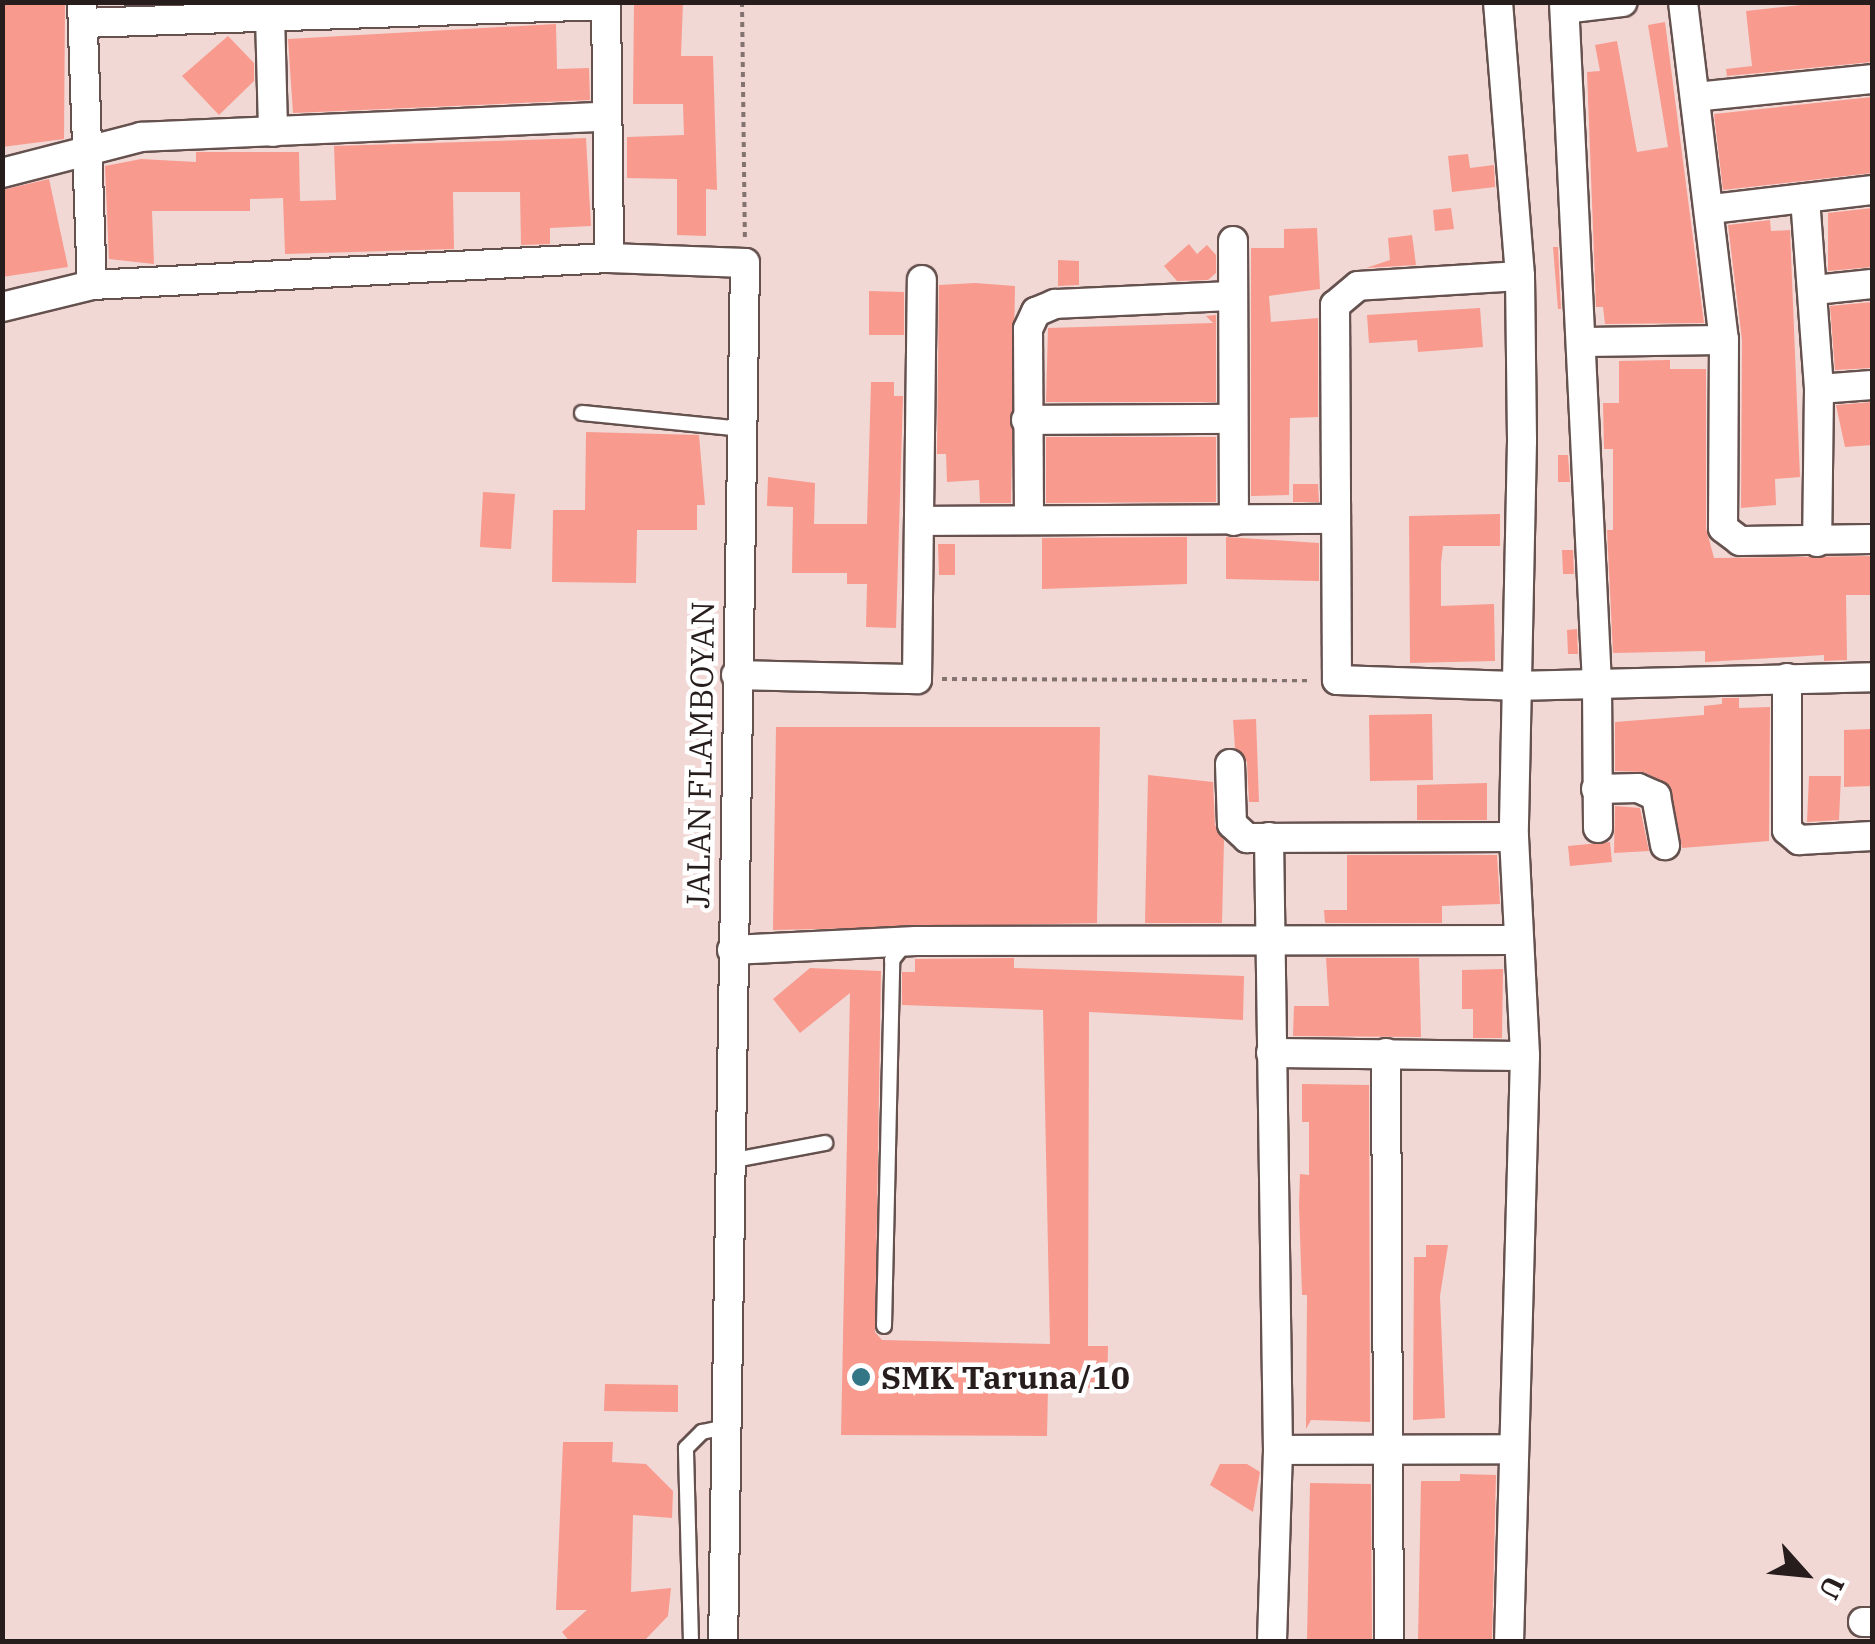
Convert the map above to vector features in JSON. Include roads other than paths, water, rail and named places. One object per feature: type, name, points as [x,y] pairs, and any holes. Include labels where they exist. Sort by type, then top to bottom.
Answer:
[{"type":"street","points":[[1498,2],[1520,276],[1514,836],[1515,940],[1524,1056],[1510,1449],[1509,1642]]},
{"type":"street","points":[[1598,828],[1597,684],[1583,342],[1564,6],[1623,2]]},
{"type":"street","points":[[1683,2],[1712,208],[1724,340],[1726,536],[1816,542],[1872,539]]},
{"type":"street","points":[[2,307],[92,285],[608,258],[606,4],[270,15],[82,13],[84,151],[92,285]]},
{"type":"street","points":[[270,15],[273,132]]},
{"type":"street","points":[[1695,96],[1872,79]]},
{"type":"street","points":[[2,174],[141,138],[607,118]]},
{"type":"street","points":[[1712,208],[1872,190]]},
{"type":"street","points":[[1804,198],[1815,290],[1819,389],[1816,542]]},
{"type":"street","points":[[1233,241],[1234,521]]},
{"type":"street","name":"JALAN FLAMBOYAN","points":[[608,258],[745,263],[723,1642]]},
{"type":"street","points":[[1520,276],[1358,286],[1339,299],[1332,320],[1337,680],[1514,686],[1872,677]]},
{"type":"street","points":[[736,675],[917,679],[922,521],[922,280]]},
{"type":"street","points":[[1815,290],[1872,284]]},
{"type":"street","points":[[1029,520],[1028,329],[1042,306],[1233,296]]},
{"type":"street","points":[[1583,342],[1724,340]]},
{"type":"street","points":[[1819,389],[1872,385]]},
{"type":"street","points":[[1026,420],[1234,419]]},
{"type":"street","points":[[922,521],[1334,519]]},
{"type":"street","points":[[1787,678],[1788,830],[1800,840],[1872,836]]},
{"type":"street","points":[[1230,764],[1236,832],[1269,838],[1514,836]]},
{"type":"street","points":[[1596,788],[1638,788],[1656,796],[1665,845]]},
{"type":"street","points":[[1269,838],[1278,1450],[1272,1642]]},
{"type":"street","points":[[732,950],[916,941],[1269,944],[1515,940]]},
{"type":"street","points":[[1271,1053],[1524,1056]]},
{"type":"street","points":[[1386,1054],[1390,1642]]},
{"type":"street","points":[[1278,1450],[1510,1449]]},
{"type":"lane","points":[[582,414],[743,430]]},
{"type":"lane","points":[[884,1326],[892,960],[900,945],[916,941]]},
{"type":"lane","points":[[728,1161],[825,1143]]},
{"type":"lane","points":[[691,1642],[686,1448],[702,1432],[725,1427]]},
{"type":"place","name":"SMK Taruna/10","points":[[861,1377]]}]
